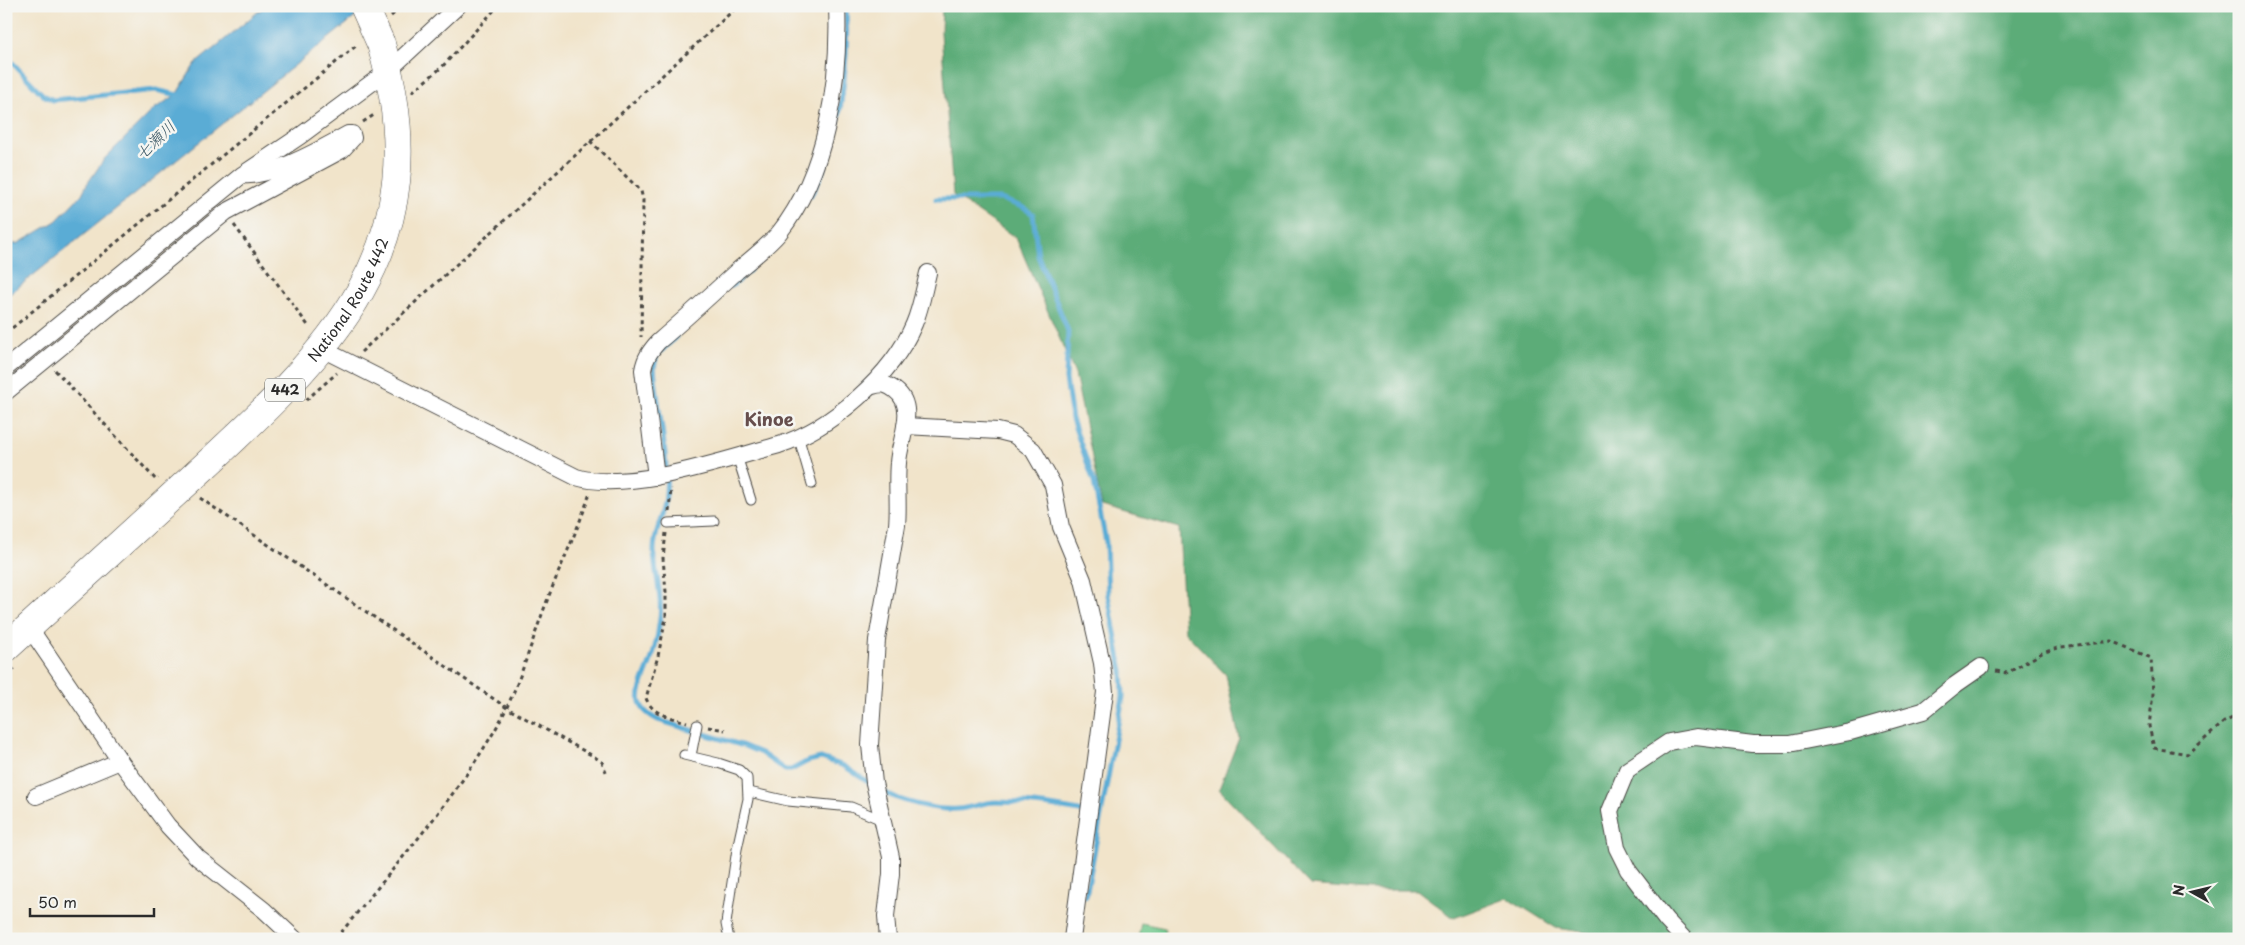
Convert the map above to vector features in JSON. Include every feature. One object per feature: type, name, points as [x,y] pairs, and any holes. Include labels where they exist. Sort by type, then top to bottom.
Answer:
[{"type":"highway","name":"National Route 442","points":[[6,648],[35,636],[261,414],[314,342],[360,294],[380,252],[386,232],[395,184],[398,139],[395,104],[388,70],[371,43],[364,6]]},
{"type":"street","points":[[6,368],[242,175],[300,136],[388,70],[458,6]]},
{"type":"street","points":[[663,475],[643,370],[648,354],[658,342],[778,233],[812,175],[826,134],[837,65],[839,39],[837,6]]},
{"type":"street","points":[[6,392],[224,213],[342,150],[353,138],[352,134],[348,134],[266,172],[250,176],[242,175]]},
{"type":"street","points":[[314,342],[348,363],[576,476],[594,481],[643,480],[798,438],[817,428],[873,386],[915,323],[928,272]]},
{"type":"street","points":[[873,386],[884,384],[901,395],[906,411],[898,460],[899,503],[897,525],[877,640],[872,693],[870,753],[874,783],[891,863],[886,916],[888,939]]},
{"type":"street","points":[[905,426],[998,431],[1014,435],[1033,450],[1056,492],[1061,527],[1083,580],[1102,663],[1105,692],[1072,939]]},
{"type":"street","points":[[35,636],[120,761],[182,842],[284,927],[295,939]]},
{"type":"street","points":[[1684,939],[1666,920],[1628,870],[1617,848],[1610,811],[1627,770],[1669,742],[1696,737],[1753,744],[1789,744],[1850,732],[1923,711],[1955,685],[1981,668]]},
{"type":"street","points":[[36,796],[120,761]]},
{"type":"lane","points":[[798,438],[812,484]]},
{"type":"lane","points":[[737,456],[751,500]]},
{"type":"lane","points":[[668,523],[714,521]]},
{"type":"lane","points":[[697,725],[688,756],[739,770],[747,778],[749,792],[726,924],[729,939]]},
{"type":"lane","points":[[749,792],[788,801],[852,807],[882,820]]},
{"type":"path","points":[[389,18],[403,6]]},
{"type":"path","points":[[404,96],[442,68],[498,6]]},
{"type":"path","points":[[305,401],[738,6]]},
{"type":"path","points":[[6,333],[371,43]]},
{"type":"path","points":[[338,140],[381,110]]},
{"type":"path","points":[[590,142],[641,191],[643,200],[641,354],[643,370]]},
{"type":"path","points":[[224,213],[311,328],[314,342]]},
{"type":"path","points":[[45,359],[156,480],[164,473]]},
{"type":"path","points":[[663,475],[671,501],[663,551],[666,618],[646,698],[651,707],[657,712],[697,725],[725,730]]},
{"type":"path","points":[[336,939],[470,770],[507,708],[594,481]]},
{"type":"path","points":[[205,490],[198,496],[507,708],[602,762],[607,774]]},
{"type":"path","points":[[6,676],[35,636]]},
{"type":"path","points":[[1981,668],[2006,673],[2042,653],[2062,647],[2112,641],[2151,658],[2153,694],[2149,726],[2154,748],[2188,754],[2224,722],[2239,715]]},
{"type":"green space","points":[[942,6],[2239,6],[2239,939],[1629,939],[1556,928],[1508,898],[1454,918],[1417,890],[1369,890],[1310,885],[1219,789],[1239,738],[1226,675],[1185,632],[1179,528],[1102,506],[1075,374],[1016,238],[953,195],[941,32]]},
{"type":"green space","points":[[1141,923],[1165,928],[1164,939],[1138,939]]},
{"type":"water","name":"七瀬川","points":[[265,6],[369,6],[6,297],[6,245],[19,243],[56,221],[82,194],[105,158],[154,109],[176,95],[195,64]]},
{"type":"waterway","points":[[811,195],[830,152],[841,104],[846,53],[846,6]]},
{"type":"waterway","points":[[6,56],[43,95],[53,100],[156,90],[182,96]]},
{"type":"waterway","points":[[936,199],[1001,199],[1022,207],[1033,214],[1038,256],[1068,331],[1066,379],[1072,419],[1094,482],[1106,542],[1108,595],[1122,671],[1123,697],[1086,896]]},
{"type":"waterway","points":[[732,286],[750,270]]},
{"type":"waterway","points":[[676,337],[657,355],[654,367],[666,463],[666,495],[654,543],[655,567],[661,609],[660,622],[654,651],[640,691],[641,705],[647,713],[658,720],[744,746],[761,753],[785,770],[791,770],[808,761],[821,758],[844,766],[871,784]]},
{"type":"waterway","points":[[880,790],[907,801],[929,807],[958,809],[991,802],[1009,802],[1074,810],[1099,816]]},
{"type":"district","name":"Kinoe","points":[[769,420]]}]
